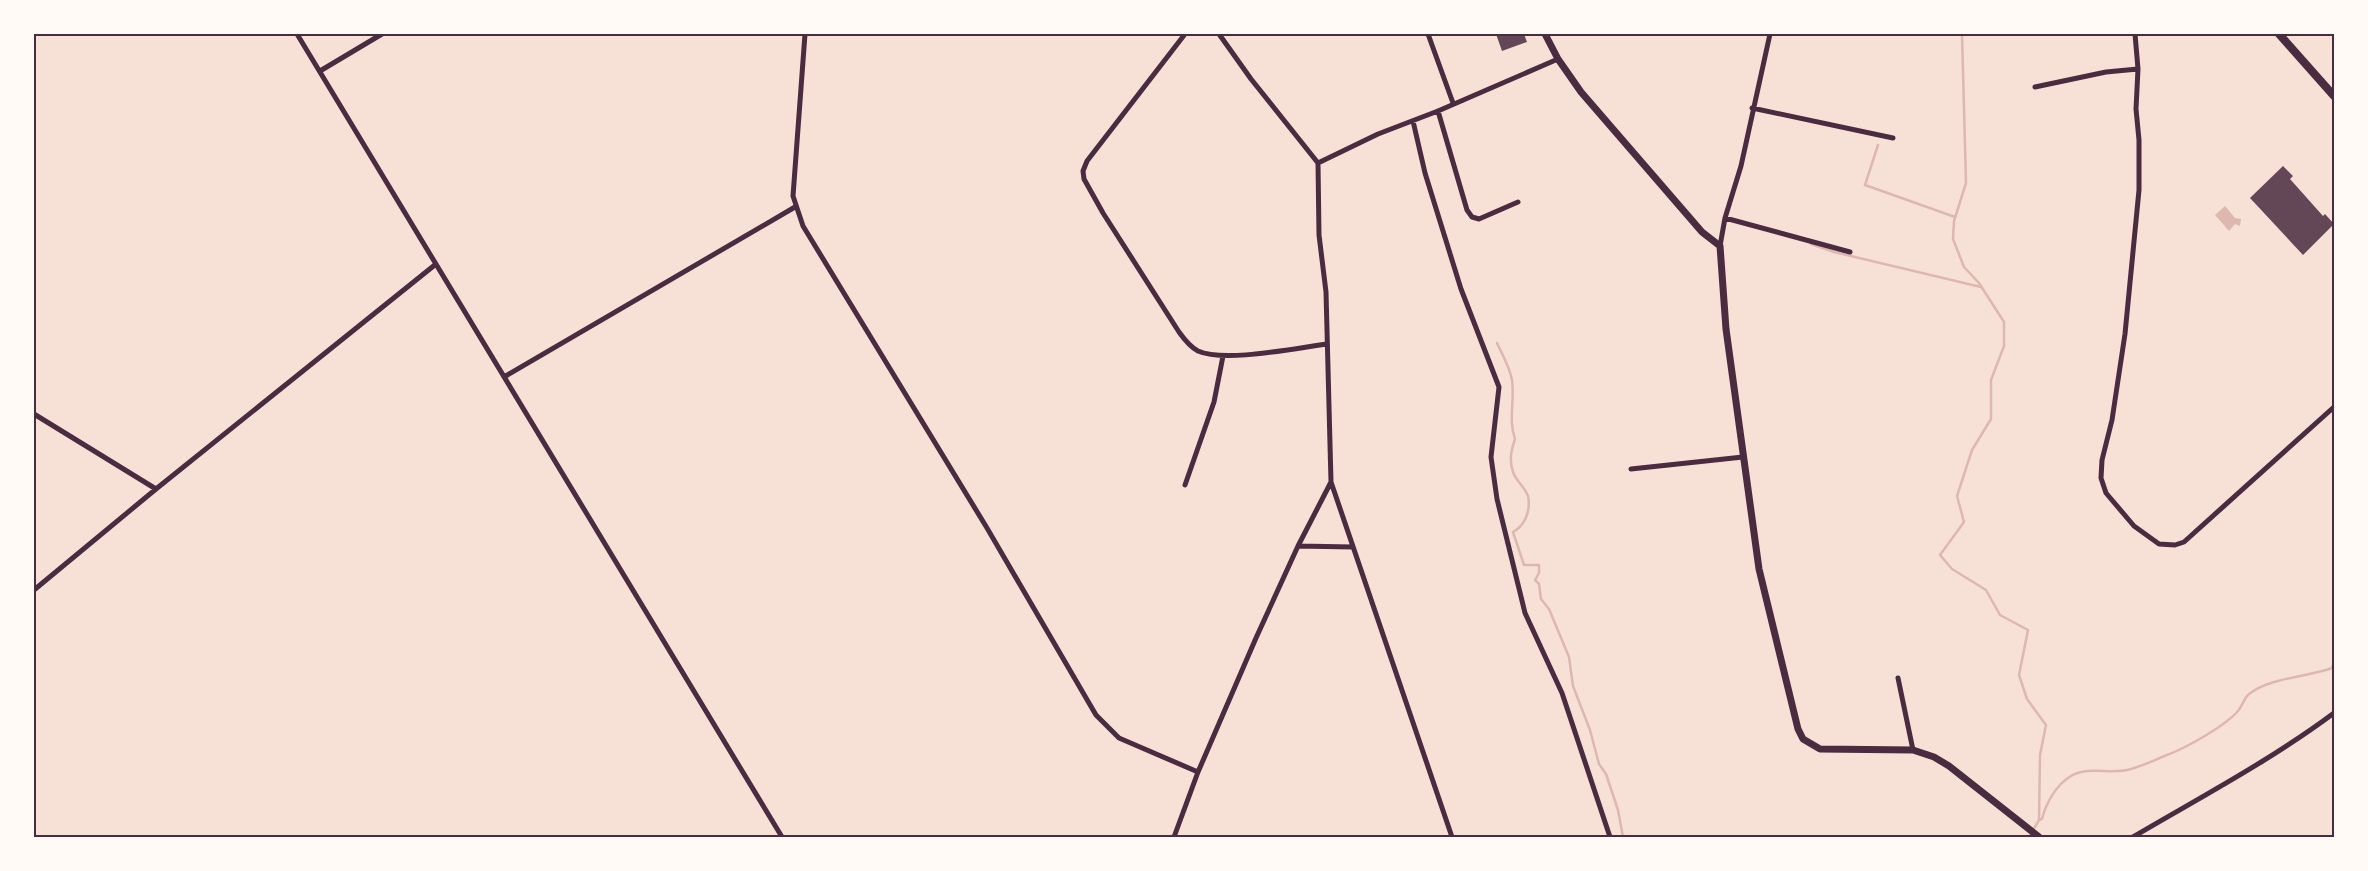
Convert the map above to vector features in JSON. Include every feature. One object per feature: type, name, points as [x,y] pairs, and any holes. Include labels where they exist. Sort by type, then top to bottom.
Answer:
[{"type":"main road","points":[[2280,34],[2334,96]]},
{"type":"street","points":[[297,34],[782,837]]},
{"type":"street","points":[[320,71],[382,34]]},
{"type":"street","points":[[805,34],[794,187],[795,207],[803,226],[987,528],[1096,715],[1119,738],[1198,772]]},
{"type":"street","points":[[1185,34],[1087,161],[1083,171],[1084,179],[1103,213],[1186,342],[1198,351],[1223,356],[1327,344]]},
{"type":"street","points":[[1219,34],[1251,79],[1318,163],[1319,235],[1326,292],[1331,482],[1452,837]]},
{"type":"street","points":[[1428,34],[1453,103]]},
{"type":"street","points":[[1546,34],[1558,59],[1581,92],[1702,232],[1720,246]]},
{"type":"street","points":[[1770,34],[1752,108],[1741,166],[1725,218],[1720,246],[1726,328],[1759,569],[1798,729],[1803,739],[1820,749],[1913,750],[1929,755],[1949,766],[2039,837]]},
{"type":"street","points":[[2135,34],[2138,69],[2136,109],[2139,140],[2138,190],[2125,334],[2112,420],[2102,460],[2101,478],[2106,492],[2134,526],[2159,544],[2175,545],[2184,542],[2334,406]]},
{"type":"street","points":[[1318,163],[1378,134],[1438,112],[1453,103],[1497,87],[1558,59]]},
{"type":"street","points":[[2035,86],[2106,72],[2138,69]]},
{"type":"street","points":[[1752,108],[1893,138]]},
{"type":"street","points":[[1438,112],[1464,201],[1472,217],[1480,220],[1518,202]]},
{"type":"street","points":[[1413,121],[1425,173],[1461,289],[1499,387],[1492,457],[1497,499],[1526,613],[1562,693],[1610,837]]},
{"type":"street","points":[[504,377],[795,207]]},
{"type":"street","points":[[1725,218],[1850,252]]},
{"type":"street","points":[[34,590],[156,489],[436,264]]},
{"type":"street","points":[[1185,485],[1214,402],[1223,356]]},
{"type":"street","points":[[34,414],[156,489]]},
{"type":"street","points":[[1630,469],[1743,457]]},
{"type":"street","points":[[1174,837],[1198,772],[1298,546],[1331,482]]},
{"type":"street","points":[[1298,546],[1353,546]]},
{"type":"street","points":[[1898,678],[1913,750]]},
{"type":"street","points":[[2133,837],[2303,737],[2334,713]]},
{"type":"shaded area","points":[[2225,206],[2235,218],[2241,219],[2240,226],[2235,224],[2229,231],[2215,215]]},
{"type":"building","points":[[1496,34],[1524,34],[1527,42],[1502,51]]},
{"type":"building","points":[[2283,166],[2293,176],[2290,179],[2323,216],[2325,214],[2334,224],[2303,255],[2250,198]]},
{"type":"waterway","points":[[1962,34],[1966,183],[1954,221],[1953,239],[1964,267],[1979,283],[2004,322],[2004,346],[1991,380],[1991,419],[1972,450],[1957,496],[1964,522],[1940,555],[1952,569],[1986,590],[2000,615],[2028,630],[2019,675],[2027,699],[2046,725],[2040,755],[2039,820],[2029,837]]},
{"type":"waterway","points":[[1878,145],[1865,185],[1955,217]]},
{"type":"waterway","points":[[1811,244],[1834,252],[1981,287]]},
{"type":"waterway","points":[[1497,343],[1508,366],[1512,380],[1512,424],[1515,439],[1511,456],[1512,468],[1514,475],[1527,493],[1529,501],[1528,512],[1524,522],[1513,532],[1524,565],[1539,565],[1539,573],[1535,580],[1539,584],[1541,599],[1549,609],[1569,657],[1573,686],[1590,730],[1599,764],[1606,774],[1618,810],[1623,837]]},
{"type":"waterway","points":[[2039,820],[2042,819],[2056,789],[2071,776],[2084,771],[2127,770],[2175,752],[2205,736],[2232,717],[2238,711],[2245,698],[2256,689],[2277,681],[2332,668],[2334,662]]}]
